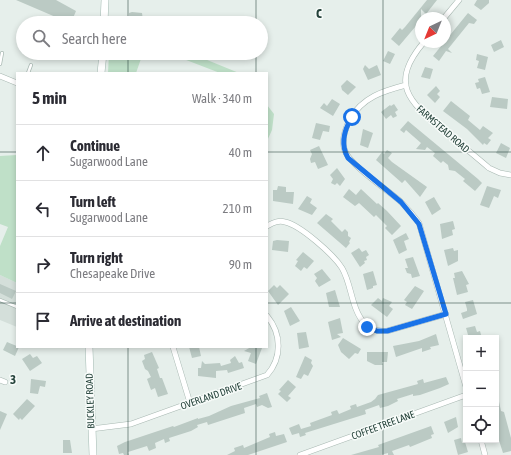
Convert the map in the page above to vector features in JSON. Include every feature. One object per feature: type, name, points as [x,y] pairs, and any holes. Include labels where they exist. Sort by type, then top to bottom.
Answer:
[{"type":"street","points":[[104,16],[105,0]]},
{"type":"street","points":[[449,12],[459,0]]},
{"type":"street","points":[[419,48],[408,65],[406,86],[384,91],[370,98],[352,117],[344,134],[345,152],[348,158],[401,202],[419,224],[463,376]]},
{"type":"street","points":[[102,60],[102,72]]},
{"type":"street","points":[[0,76],[16,83]]},
{"type":"street","name":"FARMSTEAD ROAD","points":[[406,86],[413,102],[424,114],[489,168],[500,173],[511,175]]},
{"type":"street","points":[[268,226],[283,221],[293,224],[334,258],[348,280],[357,311],[364,324],[370,329],[387,331],[446,314]]},
{"type":"street","name":"OVERLAND DRIVE","points":[[91,429],[131,424],[263,378],[274,366],[278,356],[279,347],[276,333],[268,318]]},
{"type":"street","name":"BUCKLEY ROAD","points":[[89,348],[93,455]]},
{"type":"street","points":[[173,348],[190,403]]},
{"type":"street","name":"COFFEE TREE LANE","points":[[300,455],[463,396]]},
{"type":"street","points":[[482,443],[485,455]]},
{"type":"lane","points":[[0,64],[2,53]]},
{"type":"lane","points":[[28,72],[31,65]]},
{"type":"lane","points":[[0,300],[16,307]]},
{"type":"shaded area","points":[[0,275],[16,283],[16,327],[0,320]]},
{"type":"green space","points":[[109,60],[141,60],[136,72],[108,72]]},
{"type":"green space","points":[[186,60],[207,60],[237,72],[217,72]]},
{"type":"green space","points":[[268,106],[274,114],[272,130],[268,139]]},
{"type":"green space","points":[[16,155],[16,283],[0,275],[0,246],[8,227],[0,224],[0,156]]},
{"type":"building","points":[[16,0],[56,0],[76,11],[74,16],[53,16]]},
{"type":"building","points":[[427,0],[437,0],[428,12],[424,12],[421,9],[421,12],[417,12]]},
{"type":"building","points":[[477,0],[489,0],[489,3],[481,10],[474,5]]},
{"type":"building","points":[[129,13],[142,13],[142,16],[129,16]]},
{"type":"building","points":[[468,13],[477,20],[474,24],[469,23],[451,45],[451,34]]},
{"type":"building","points":[[415,15],[415,27],[399,46],[391,39],[400,28],[402,30]]},
{"type":"building","points":[[501,40],[504,47],[494,52],[491,45]]},
{"type":"building","points":[[440,48],[449,48],[448,49],[452,53],[446,51],[439,61],[433,56]]},
{"type":"building","points":[[388,51],[395,54],[390,64],[383,61]]},
{"type":"building","points":[[477,54],[488,57],[485,70],[477,68],[479,61],[476,60]]},
{"type":"building","points":[[365,65],[369,69],[377,65],[381,75],[368,80],[363,69]]},
{"type":"building","points":[[425,67],[433,69],[430,79],[421,77]]},
{"type":"building","points":[[485,77],[490,92],[482,94],[480,88],[477,89],[475,83],[479,82],[478,79]]},
{"type":"building","points":[[347,80],[356,87],[348,95],[342,90],[341,86]]},
{"type":"building","points":[[436,86],[440,91],[437,94],[440,97],[435,103],[427,95]]},
{"type":"building","points":[[492,97],[508,99],[507,109],[490,107]]},
{"type":"building","points":[[332,99],[340,104],[333,116],[320,108],[324,103],[327,106]]},
{"type":"building","points":[[451,101],[470,116],[468,120],[480,130],[483,126],[493,133],[488,138],[491,140],[487,145],[484,143],[483,145],[467,129],[443,111]]},
{"type":"building","points":[[394,104],[398,110],[395,112],[397,116],[393,118],[391,115],[386,119],[381,112],[390,105],[391,106]]},
{"type":"building","points":[[408,121],[482,183],[475,191],[463,181],[465,179],[455,171],[449,170],[448,165],[443,161],[441,163],[433,156],[435,153],[427,147],[425,150],[416,149],[421,143],[406,130],[404,133],[400,130]]},
{"type":"building","points":[[316,123],[330,126],[329,132],[323,131],[320,140],[312,138]]},
{"type":"building","points":[[363,129],[373,133],[368,148],[360,145]]},
{"type":"building","points":[[501,143],[510,148],[506,158],[496,153]]},
{"type":"building","points":[[319,146],[328,165],[318,169],[315,162],[311,163],[310,159],[312,154],[310,150]]},
{"type":"building","points":[[387,150],[392,153],[388,158],[392,162],[427,187],[420,197],[405,180],[402,183],[376,160],[382,152],[384,154]]},
{"type":"building","points":[[337,168],[345,179],[340,186],[337,183],[335,185],[331,183],[333,179],[330,175]]},
{"type":"building","points":[[278,186],[286,187],[286,192],[294,192],[293,204],[273,201],[273,190],[277,190]]},
{"type":"building","points":[[487,186],[501,190],[498,198],[494,196],[489,208],[480,205]]},
{"type":"building","points":[[349,189],[356,195],[361,189],[387,211],[401,226],[392,235],[385,228],[387,226],[376,215],[374,217],[359,203],[355,206],[343,197]]},
{"type":"building","points":[[307,196],[312,199],[310,203],[317,208],[312,215],[298,209]]},
{"type":"building","points":[[434,197],[441,209],[432,215],[425,202]]},
{"type":"building","points":[[326,214],[333,219],[331,221],[342,232],[345,229],[348,232],[348,236],[351,238],[350,243],[346,248],[317,223]]},
{"type":"building","points":[[453,221],[455,229],[452,230],[453,235],[442,239],[440,224]]},
{"type":"building","points":[[406,233],[409,239],[404,241],[407,250],[399,254],[393,240]]},
{"type":"building","points":[[273,241],[289,241],[288,252],[272,250]]},
{"type":"building","points":[[359,248],[362,252],[366,250],[369,255],[366,257],[367,260],[364,261],[365,263],[360,267],[351,253]]},
{"type":"building","points":[[453,248],[454,251],[458,250],[458,261],[448,266],[444,250]]},
{"type":"building","points":[[303,252],[314,261],[307,269],[304,267],[301,271],[295,266],[298,261],[296,260]]},
{"type":"building","points":[[413,257],[420,276],[412,278],[411,274],[407,273],[405,268],[408,268],[405,259]]},
{"type":"building","points":[[322,269],[331,280],[319,287],[315,281],[317,278],[314,274]]},
{"type":"building","points":[[373,271],[377,285],[367,290],[363,274]]},
{"type":"building","points":[[462,271],[469,284],[466,285],[468,292],[457,295],[453,278],[455,278],[454,273]]},
{"type":"building","points":[[0,284],[16,291],[12,299],[0,293]]},
{"type":"building","points":[[274,285],[277,288],[280,285],[289,294],[278,305],[268,291]]},
{"type":"building","points":[[415,286],[424,291],[412,309],[405,305],[407,302],[404,300]]},
{"type":"building","points":[[335,290],[340,307],[329,307],[326,293]]},
{"type":"building","points":[[378,298],[382,301],[383,298],[392,302],[389,306],[393,309],[387,317],[371,305]]},
{"type":"building","points":[[473,300],[477,314],[463,319],[461,313],[467,311],[465,302]]},
{"type":"building","points":[[291,307],[300,321],[290,326],[284,311]]},
{"type":"building","points":[[340,318],[343,333],[337,334],[341,337],[332,340],[328,322]]},
{"type":"building","points":[[475,326],[477,332],[480,331],[481,335],[468,335],[466,328]]},
{"type":"building","points":[[306,332],[309,347],[299,349],[297,333]]},
{"type":"building","points":[[436,334],[439,345],[430,347],[431,349],[422,352],[422,348],[396,357],[393,346],[419,341]]},
{"type":"building","points":[[343,338],[361,349],[358,354],[355,353],[349,359],[341,352],[338,345]]},
{"type":"building","points":[[7,342],[19,348],[15,356],[3,350]]},
{"type":"building","points":[[189,348],[199,348],[201,356],[192,358]]},
{"type":"building","points":[[249,348],[262,348],[256,364],[248,361],[251,353],[244,351]]},
{"type":"building","points":[[152,352],[159,368],[157,369],[160,378],[162,378],[168,394],[158,397],[155,388],[151,390],[147,379],[151,377],[145,369],[142,361],[145,359],[144,355]]},
{"type":"building","points":[[367,352],[388,352],[387,362],[382,362],[383,365],[375,365],[367,361]]},
{"type":"building","points":[[30,354],[33,358],[37,356],[42,363],[30,371],[22,359]]},
{"type":"building","points":[[235,356],[239,363],[242,362],[244,368],[228,373],[227,370],[216,371],[216,378],[198,376],[198,368],[201,368],[202,361],[205,364],[220,363],[221,366],[231,363],[230,360]]},
{"type":"building","points":[[305,356],[312,360],[311,363],[313,366],[308,376],[304,374],[301,379],[296,377]]},
{"type":"building","points":[[446,377],[449,384],[440,388],[420,395],[413,396],[413,394],[397,399],[398,401],[388,406],[380,408],[379,405],[365,410],[366,414],[305,433],[306,435],[300,437],[299,433],[292,435],[289,428],[299,424],[301,429],[311,426],[310,423],[332,415],[331,412],[337,410],[339,414],[351,409],[350,406],[356,404],[357,407],[371,402],[378,395],[418,384],[417,381],[423,379],[424,383]]},
{"type":"building","points":[[31,379],[46,381],[45,387],[40,386],[38,394],[30,393]]},
{"type":"building","points":[[288,380],[296,387],[288,396],[291,398],[287,402],[278,394],[281,391],[279,390]]},
{"type":"building","points":[[267,393],[272,407],[268,408],[262,405],[257,407],[256,404],[244,408],[245,413],[208,425],[207,422],[197,425],[198,427],[191,431],[169,438],[170,441],[165,443],[164,439],[155,443],[156,448],[149,451],[147,446],[128,452],[129,455],[124,455],[123,453],[119,454],[117,446],[125,442],[198,418],[209,416],[231,406],[260,398],[259,396]]},
{"type":"building","points":[[27,399],[35,406],[22,420],[20,418],[19,420],[13,414]]},
{"type":"building","points":[[499,402],[501,411],[504,412],[511,438],[511,451],[503,453],[499,440]]},
{"type":"building","points":[[0,411],[7,414],[0,430]]},
{"type":"building","points":[[456,417],[458,427],[448,433],[444,422]]},
{"type":"building","points":[[431,426],[434,434],[431,435],[432,438],[410,447],[409,445],[392,451],[394,455],[388,455],[388,453],[381,455],[351,455],[379,447],[378,445]]},
{"type":"building","points":[[275,432],[276,436],[284,434],[287,442],[248,455],[227,455],[235,451],[234,448],[243,445],[244,448],[270,437],[269,434]]},
{"type":"building","points":[[461,438],[462,443],[465,443],[468,452],[458,455],[454,440]]},
{"type":"building","points":[[63,440],[70,440],[72,453],[63,453]]},
{"type":"route","points":[[352,117],[344,134],[343,146],[345,152],[348,158],[410,210],[419,224],[423,233],[446,314],[387,331],[377,331],[367,327]]}]
